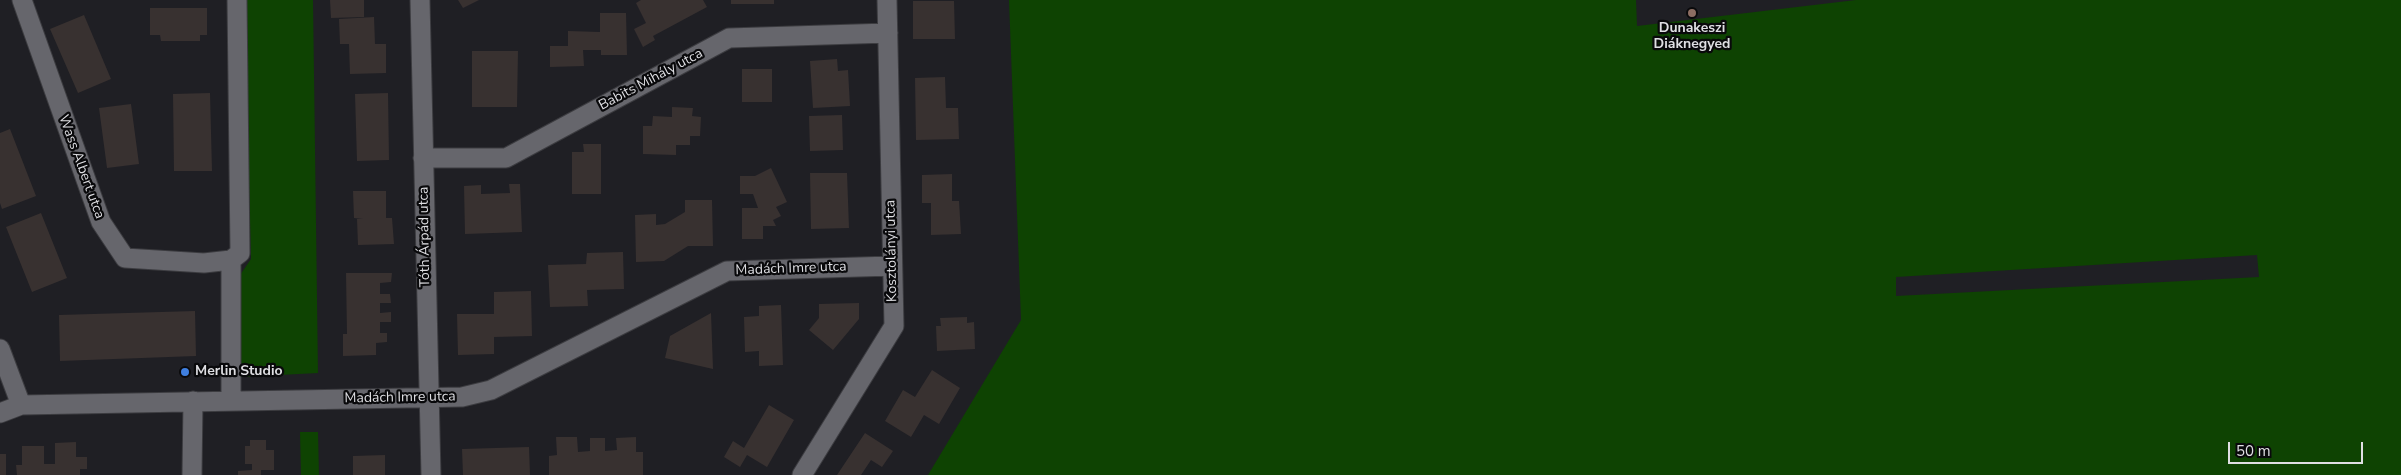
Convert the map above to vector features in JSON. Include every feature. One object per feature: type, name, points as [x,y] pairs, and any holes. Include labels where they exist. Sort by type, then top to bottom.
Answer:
[{"type":"street","name":"Wass Albert utca","points":[[22,0],[101,222],[125,258],[204,263],[231,260]]},
{"type":"street","points":[[232,401],[231,260],[240,254],[237,0]]},
{"type":"street","name":"Tóth Árpád utca","points":[[420,0],[431,475]]},
{"type":"street","name":"Kosztolányi utca","points":[[802,475],[894,326],[887,0]]},
{"type":"street","name":"Babits Mihály utca","points":[[424,158],[506,158],[729,38],[888,33]]},
{"type":"street","name":"Madách Imre utca","points":[[0,413],[21,405],[462,397],[491,390],[727,271],[892,266]]},
{"type":"street","points":[[0,349],[21,405]]},
{"type":"street","points":[[192,475],[193,401]]},
{"type":"green space","points":[[244,0],[313,0],[318,373],[241,377],[240,275],[251,259]]},
{"type":"green space","points":[[1009,0],[1636,0],[1637,26],[1856,0],[2401,0],[2401,475],[928,475],[1021,320]],"holes":[[[2257,255],[2259,277],[1896,296],[1896,277]]]},
{"type":"green space","points":[[300,432],[318,432],[319,475],[301,475]]},
{"type":"building","points":[[330,0],[364,0],[364,17],[331,18]]},
{"type":"building","points":[[458,0],[479,0],[463,8]]},
{"type":"building","points":[[641,0],[703,0],[707,7],[653,36],[655,40],[643,47],[634,29],[646,23],[636,3]]},
{"type":"building","points":[[731,0],[774,0],[774,4],[731,4]]},
{"type":"building","points":[[913,1],[954,1],[955,39],[913,39]]},
{"type":"building","points":[[150,8],[207,8],[207,35],[200,35],[200,41],[161,41],[160,35],[150,35]]},
{"type":"building","points":[[600,13],[626,13],[627,55],[601,55],[601,50],[583,50],[584,66],[550,67],[550,46],[568,46],[568,31],[600,32]]},
{"type":"building","points":[[84,15],[111,79],[78,93],[50,29]]},
{"type":"building","points":[[374,17],[375,44],[386,44],[386,73],[350,74],[349,44],[340,44],[339,19]]},
{"type":"building","points":[[472,51],[518,51],[517,107],[472,107]]},
{"type":"building","points":[[837,59],[838,71],[848,70],[850,106],[813,108],[810,61]]},
{"type":"building","points":[[742,69],[772,69],[772,102],[742,102]]},
{"type":"building","points":[[945,77],[946,108],[958,108],[959,139],[916,140],[915,78]]},
{"type":"building","points":[[210,93],[212,171],[174,171],[173,94]]},
{"type":"building","points":[[388,93],[389,160],[357,161],[355,94]]},
{"type":"building","points":[[131,104],[139,164],[107,168],[99,108]]},
{"type":"building","points":[[672,107],[693,108],[692,116],[701,117],[700,136],[690,136],[690,145],[676,145],[676,155],[643,154],[643,126],[652,126],[653,116],[672,117]]},
{"type":"building","points":[[842,115],[843,150],[810,151],[809,116]]},
{"type":"building","points":[[10,129],[36,196],[2,209],[0,203],[0,133]]},
{"type":"building","points":[[583,144],[601,144],[601,194],[572,194],[572,152],[584,152]]},
{"type":"building","points":[[771,168],[787,202],[776,207],[781,216],[773,220],[776,226],[763,226],[763,239],[742,239],[742,208],[758,208],[753,194],[740,194],[740,176],[755,176]]},
{"type":"building","points":[[810,173],[847,173],[849,228],[811,229]]},
{"type":"building","points":[[952,174],[952,201],[959,201],[961,234],[931,235],[931,203],[922,203],[922,175]]},
{"type":"building","points":[[509,184],[520,184],[522,232],[465,234],[464,186],[481,185],[481,194],[510,193]]},
{"type":"building","points":[[353,191],[386,191],[386,218],[392,218],[394,244],[358,245],[357,219],[363,219],[354,218]]},
{"type":"building","points":[[685,200],[712,200],[713,246],[688,246],[664,261],[636,262],[635,215],[656,214],[656,225],[665,224],[685,212]]},
{"type":"building","points":[[41,213],[67,278],[32,292],[6,227]]},
{"type":"building","points":[[623,252],[624,289],[587,290],[588,306],[550,307],[548,265],[586,264],[587,253]]},
{"type":"building","points":[[346,273],[392,273],[391,282],[380,283],[380,294],[390,294],[391,303],[380,303],[380,313],[391,312],[391,322],[380,322],[380,333],[387,333],[387,342],[376,343],[376,355],[343,356],[343,334],[347,334]]},
{"type":"building","points":[[531,291],[532,336],[494,337],[494,354],[458,355],[457,314],[494,314],[494,292]]},
{"type":"building","points":[[859,303],[859,319],[833,350],[809,330],[819,318],[819,304]]},
{"type":"building","points":[[781,305],[783,365],[759,366],[759,351],[745,352],[744,317],[759,316],[759,306]]},
{"type":"building","points":[[195,311],[196,356],[60,361],[59,315]]},
{"type":"building","points":[[711,313],[713,369],[665,358],[670,336]]},
{"type":"building","points":[[967,317],[967,323],[974,322],[975,349],[937,351],[936,326],[941,326],[940,318]]},
{"type":"building","points":[[932,370],[960,388],[939,424],[924,415],[911,437],[885,421],[903,390],[915,397]]},
{"type":"building","points":[[769,405],[794,420],[767,467],[747,455],[740,467],[724,457],[733,441],[744,448]]},
{"type":"building","points":[[865,433],[893,451],[882,467],[871,460],[861,475],[837,475]]},
{"type":"building","points":[[556,437],[577,437],[578,452],[590,451],[590,438],[605,438],[605,451],[617,450],[616,438],[636,437],[636,452],[643,452],[643,475],[549,475],[549,456],[557,455]]},
{"type":"building","points":[[250,440],[266,440],[266,450],[274,450],[274,470],[261,470],[261,475],[238,475],[238,471],[252,470],[252,464],[245,464],[245,446],[250,446]]},
{"type":"building","points":[[76,442],[76,457],[87,457],[87,469],[80,469],[80,475],[17,475],[16,465],[22,465],[22,446],[44,446],[44,464],[55,464],[55,443]]},
{"type":"building","points":[[529,447],[530,475],[463,475],[462,449]]},
{"type":"building","points":[[0,454],[6,454],[6,475],[0,475]]},
{"type":"building","points":[[385,455],[385,475],[353,475],[353,456]]},
{"type":"place","name":"Dunakeszi Diáknegyed","points":[[1692,13]]},
{"type":"place","name":"Merlin Studio","points":[[185,372]]}]
